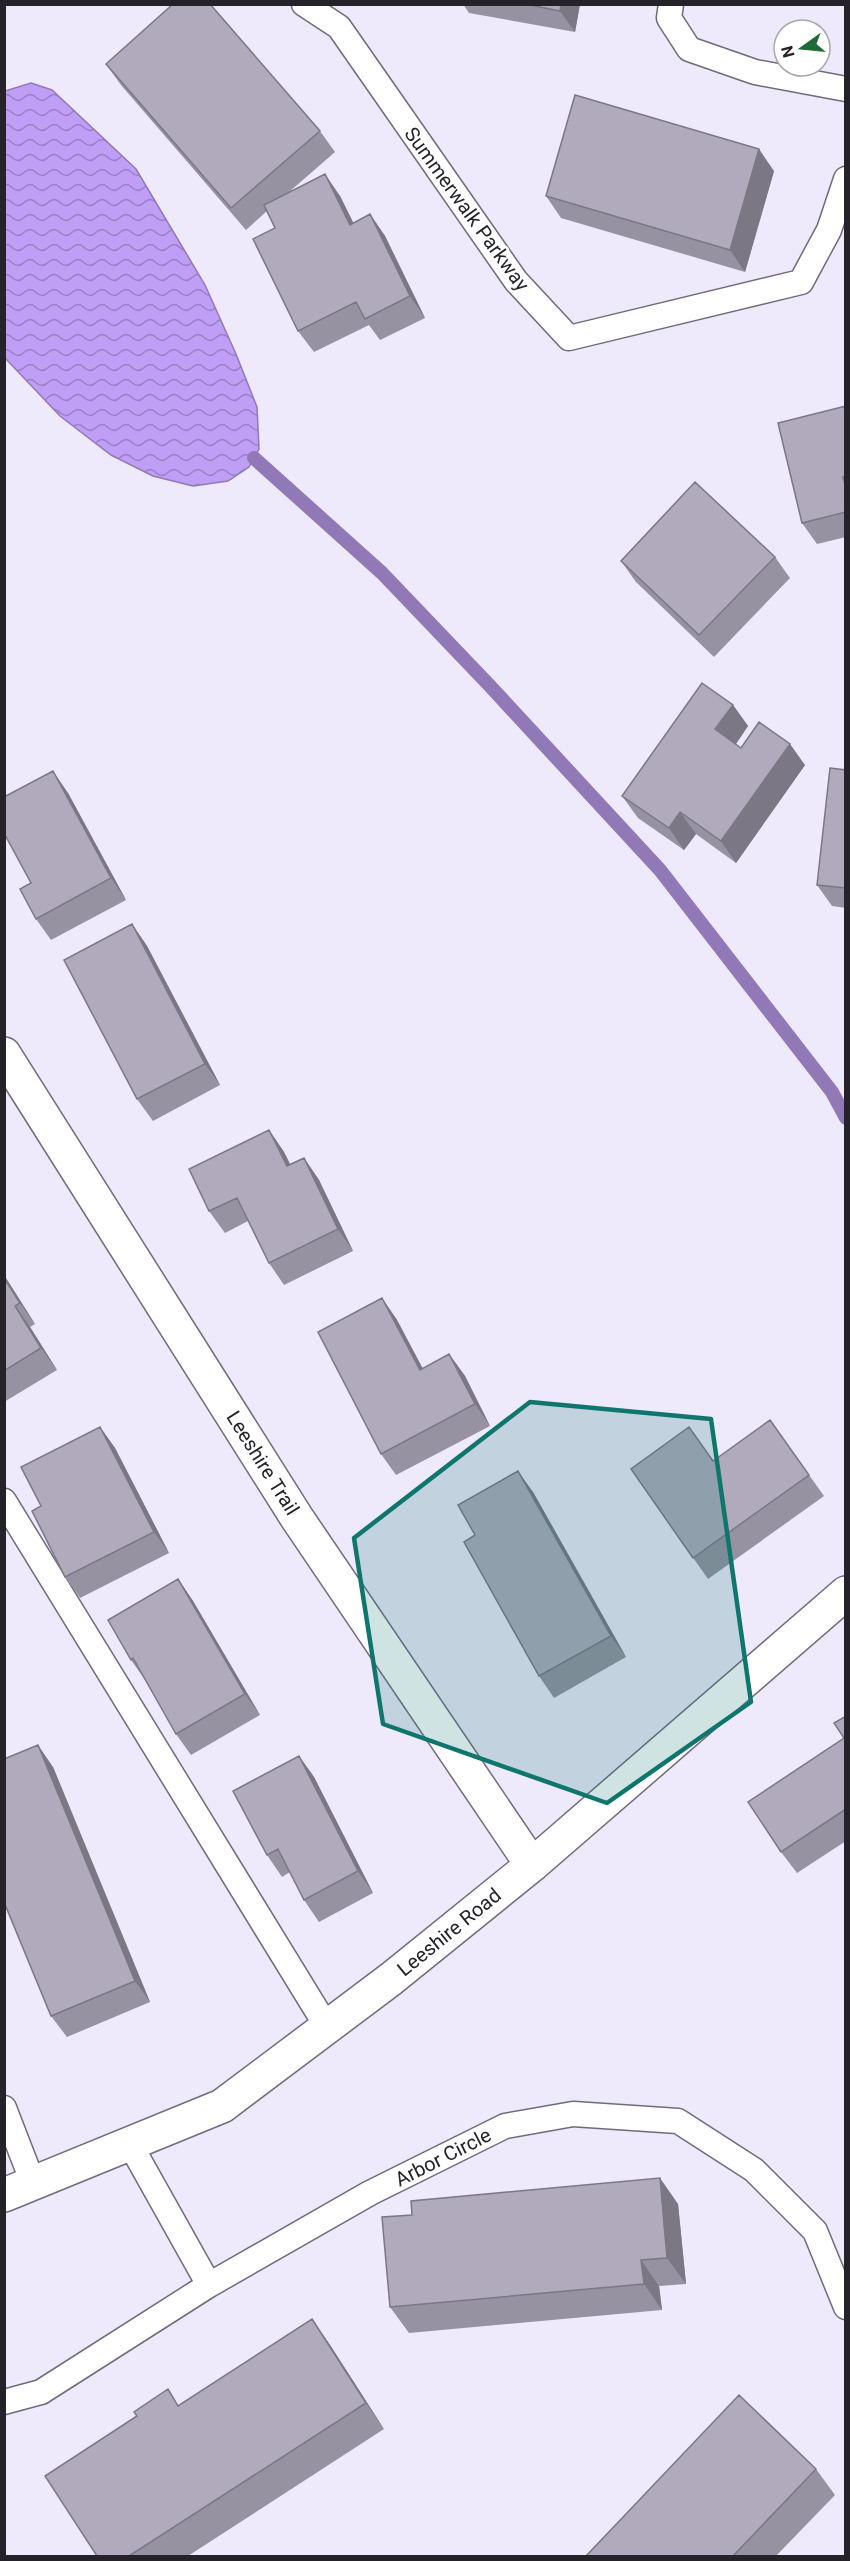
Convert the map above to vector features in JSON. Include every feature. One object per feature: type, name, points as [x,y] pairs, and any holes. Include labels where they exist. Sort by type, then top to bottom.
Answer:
[{"type":"street","name":"Leeshire Trail","points":[[4,1054],[297,1518],[532,1865]]},
{"type":"street","name":"Leeshire Road","points":[[19,2189],[222,2106],[391,1979],[532,1865],[846,1593]]},
{"type":"lane","name":"Summerwalk Parkway","points":[[304,4],[339,27],[516,281],[568,338],[801,282],[829,230],[846,179]]},
{"type":"lane","points":[[671,4],[669,18],[688,50],[755,72],[846,89]]},
{"type":"lane","points":[[4,1501],[327,2027]]},
{"type":"lane","points":[[4,2108],[19,2189]]},
{"type":"lane","name":"Arbor Circle","points":[[4,2402],[41,2392],[209,2285],[370,2193],[505,2126],[573,2114],[678,2121],[754,2170],[815,2231],[846,2307]]},
{"type":"lane","points":[[130,2144],[209,2285]]},
{"type":"highlighted area","points":[[530,1402],[711,1419],[751,1702],[607,1803],[383,1724],[354,1538]]},
{"type":"water","points":[[31,83],[52,90],[136,169],[205,285],[257,407],[259,449],[249,467],[228,481],[193,486],[153,476],[111,455],[60,416],[5,358],[5,91]]},
{"type":"building","points":[[173,4],[210,4],[320,131],[231,208],[106,64]]},
{"type":"building","points":[[525,4],[561,4],[560,11]]},
{"type":"building","points":[[575,95],[759,149],[730,250],[546,196]]},
{"type":"building","points":[[325,174],[350,225],[370,214],[410,296],[365,319],[356,302],[298,331],[253,239],[275,228],[264,205]]},
{"type":"building","points":[[846,406],[846,476],[843,477],[846,488],[846,512],[802,523],[778,423]]},
{"type":"building","points":[[695,482],[775,557],[699,635],[621,561]]},
{"type":"building","points":[[702,683],[733,705],[715,729],[741,748],[759,722],[790,744],[721,841],[680,812],[669,828],[622,796]]},
{"type":"building","points":[[830,768],[846,770],[846,888],[817,885]]},
{"type":"building","points":[[53,771],[111,878],[36,919],[20,889],[31,883],[4,833],[4,797]]},
{"type":"building","points":[[132,924],[205,1064],[137,1099],[64,960]]},
{"type":"building","points":[[269,1130],[287,1166],[304,1158],[338,1229],[269,1263],[237,1198],[209,1211],[189,1169]]},
{"type":"building","points":[[4,1278],[20,1303],[15,1306],[41,1348],[4,1371]]},
{"type":"building","points":[[382,1298],[420,1370],[449,1354],[475,1404],[381,1454],[318,1332]]},
{"type":"building","points":[[770,1420],[809,1475],[693,1558],[631,1469],[689,1427],[713,1461]]},
{"type":"building","points":[[100,1427],[154,1532],[65,1577],[32,1511],[41,1506],[21,1467]]},
{"type":"building","points":[[518,1471],[611,1636],[539,1676],[464,1542],[475,1535],[458,1505]]},
{"type":"building","points":[[178,1579],[245,1694],[176,1734],[133,1658],[131,1660],[108,1620]]},
{"type":"building","points":[[846,1716],[846,1809],[781,1852],[748,1802],[844,1738],[834,1723]]},
{"type":"building","points":[[38,1745],[135,1981],[51,2016],[4,1902],[4,1759]]},
{"type":"building","points":[[299,1756],[358,1871],[304,1900],[278,1849],[267,1855],[233,1791]]},
{"type":"building","points":[[660,2178],[667,2258],[641,2260],[644,2284],[390,2307],[382,2217],[412,2215],[411,2201]]},
{"type":"building","points":[[312,2319],[366,2403],[129,2556],[97,2556],[45,2476],[137,2416],[134,2412],[168,2389],[178,2406]]},
{"type":"building","points":[[739,2395],[816,2469],[733,2556],[586,2556]]},
{"type":"waterway","points":[[254,458],[382,573],[660,870],[832,1092],[846,1118]]}]
